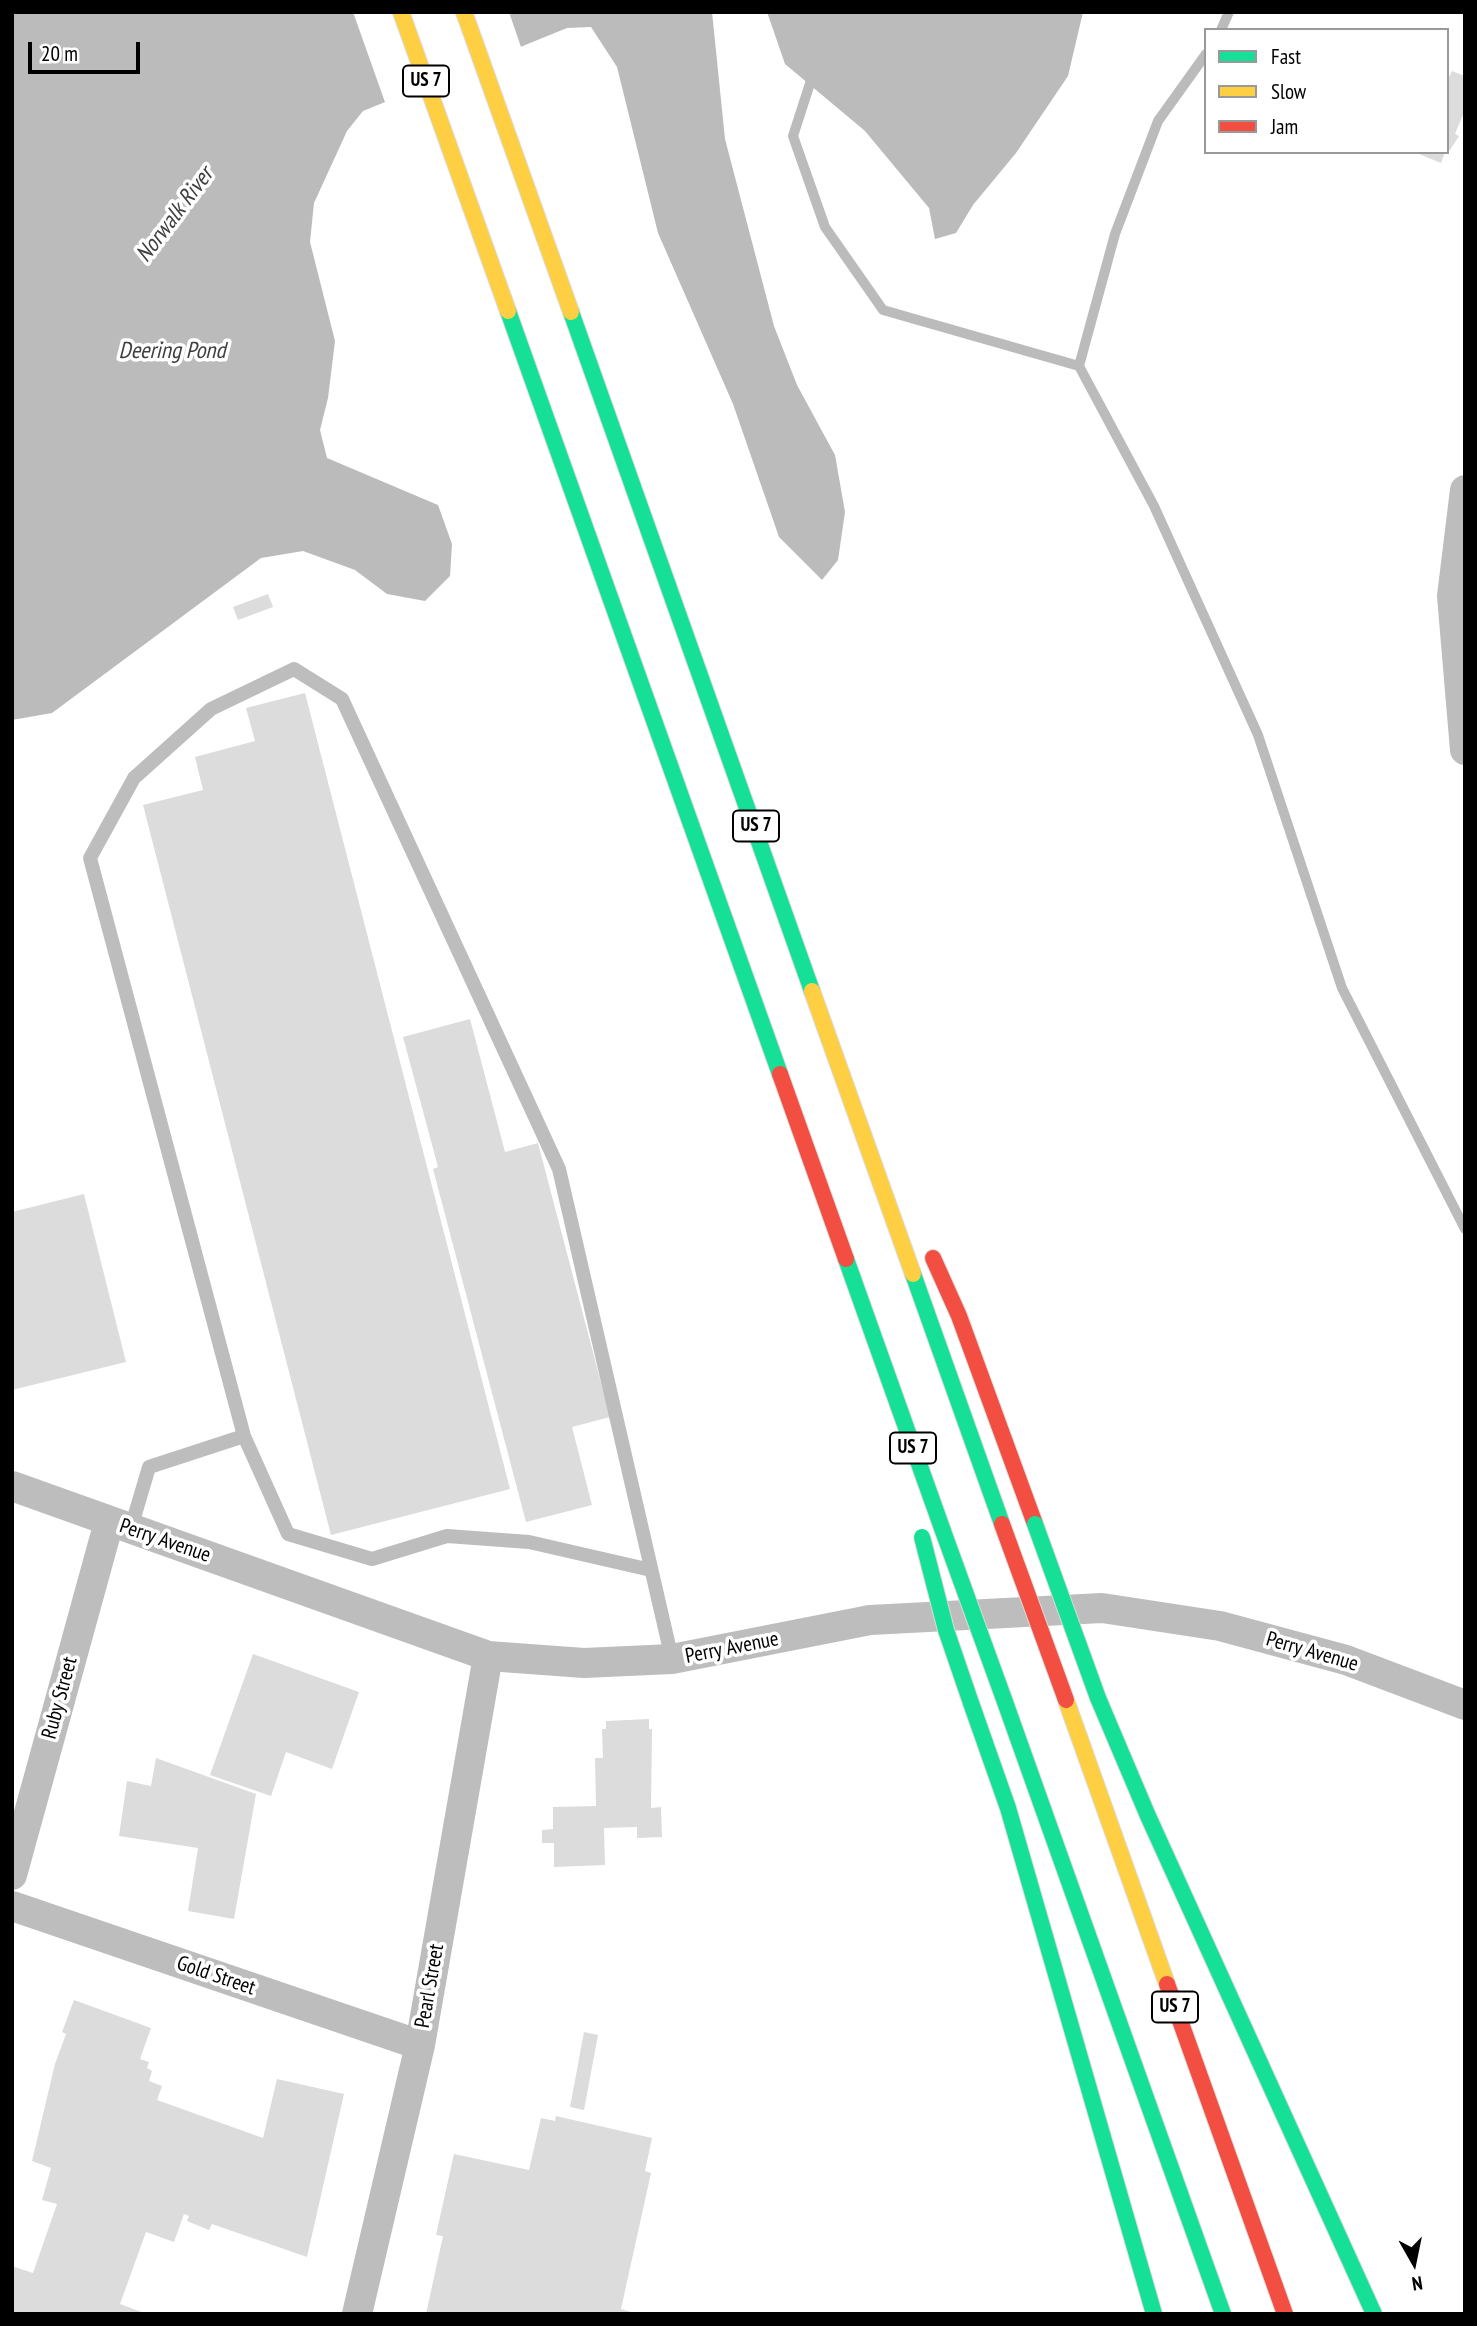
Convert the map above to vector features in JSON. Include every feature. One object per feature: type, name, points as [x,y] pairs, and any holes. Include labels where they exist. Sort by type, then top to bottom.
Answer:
[{"type":"highway","name":"US 7","points":[[401,12],[1223,2314]]},
{"type":"highway","name":"US 7","points":[[464,12],[823,1013],[1284,2314]]},
{"type":"highway","points":[[823,1013],[896,1177]]},
{"type":"highway","points":[[925,1240],[959,1316],[1098,1698],[1148,1816],[1374,2314]]},
{"type":"highway","points":[[883,1366],[912,1493]]},
{"type":"highway","points":[[919,1525],[946,1630],[1008,1808],[1154,2314]]},
{"type":"street","points":[[1465,490],[1452,596],[1465,750]]},
{"type":"street","name":"Perry Avenue","points":[[12,1486],[488,1656],[584,1663],[672,1660],[870,1620],[1102,1608],[1245,1632],[1346,1660],[1465,1705]]},
{"type":"street","name":"Ruby Street","points":[[12,1875],[120,1525]]},
{"type":"street","name":"Pearl Street","points":[[357,2314],[420,2045],[488,1656]]},
{"type":"street","name":"Gold Street","points":[[12,1906],[420,2045]]},
{"type":"lane","points":[[651,1570],[529,1542],[447,1536],[372,1559],[288,1534],[244,1436],[90,858],[134,778],[211,709],[294,669],[342,699],[559,1169],[672,1660]]},
{"type":"lane","points":[[120,1525],[149,1467],[244,1436]]},
{"type":"water","name":"Deering Pond","points":[[12,12],[712,12],[725,139],[774,326],[797,385],[835,455],[845,512],[838,560],[822,580],[779,537],[733,404],[658,233],[617,67],[591,27],[567,28],[363,111],[347,131],[314,203],[310,242],[335,341],[328,398],[320,430],[327,458],[438,505],[452,544],[450,576],[425,601],[387,594],[355,570],[303,551],[261,558],[52,713],[12,720]]},
{"type":"water","points":[[767,12],[1083,12],[1068,76],[1016,153],[973,205],[956,233],[935,239],[929,208],[865,131],[785,64]]},
{"type":"pier","points":[[353,12],[509,12],[522,50],[386,105]]},
{"type":"building","points":[[1452,71],[1465,76],[1465,110],[1455,134],[1459,136],[1450,150],[1449,150],[1449,77]]},
{"type":"building","points":[[1419,154],[1444,154],[1441,163]]},
{"type":"building","points":[[268,594],[273,607],[238,620],[233,607]]},
{"type":"building","points":[[305,693],[510,1489],[331,1535],[143,805],[203,790],[195,757],[255,741],[246,708]]},
{"type":"building","points":[[470,1019],[505,1152],[538,1143],[610,1417],[572,1427],[592,1505],[526,1522],[433,1169],[438,1167],[403,1037]]},
{"type":"building","points":[[84,1194],[126,1362],[12,1390],[12,1212]]},
{"type":"building","points":[[253,1654],[359,1692],[332,1769],[286,1752],[271,1796],[210,1775]]},
{"type":"building","points":[[649,1719],[649,1729],[652,1729],[651,1808],[661,1807],[662,1837],[637,1838],[637,1827],[604,1828],[605,1865],[554,1867],[554,1843],[542,1843],[542,1830],[553,1829],[553,1807],[596,1806],[595,1758],[603,1758],[602,1729],[606,1729],[606,1721]]},
{"type":"building","points":[[156,1758],[256,1794],[234,1919],[188,1911],[198,1848],[119,1836],[127,1781],[151,1786]]},
{"type":"building","points":[[74,2000],[151,2028],[140,2059],[149,2062],[147,2068],[152,2071],[149,2081],[162,2086],[157,2100],[263,2138],[277,2079],[344,2094],[307,2257],[212,2224],[209,2230],[187,2221],[189,2216],[184,2214],[174,2242],[146,2232],[120,2304],[147,2314],[12,2314],[12,2266],[33,2273],[57,2204],[42,2200],[51,2168],[32,2161],[55,2064],[66,2034],[62,2032]]},
{"type":"building","points":[[584,2032],[598,2035],[584,2110],[570,2107]]},
{"type":"building","points":[[556,2116],[652,2138],[645,2171],[651,2173],[621,2309],[638,2314],[426,2314],[443,2236],[436,2235],[454,2154],[529,2170],[541,2118],[555,2121]]},
{"type":"waterway","points":[[1222,28],[1229,12]]},
{"type":"waterway","points":[[1204,57],[1158,121],[1115,234],[1079,366],[1154,506],[1258,735],[1342,988],[1465,1229]]},
{"type":"waterway","points":[[814,71],[793,136],[825,227],[883,310],[1079,366]]},
{"type":"traffic: fast","points":[[508,311],[780,1074]]},
{"type":"traffic: fast","points":[[571,312],[812,991]]},
{"type":"traffic: fast","points":[[846,1259],[943,1531]]},
{"type":"traffic: fast","points":[[913,1274],[1002,1524]]},
{"type":"traffic: fast","points":[[1035,1524],[1098,1698]]},
{"type":"traffic: fast","points":[[943,1531],[1005,1702]]},
{"type":"traffic: fast","points":[[922,1537],[946,1630],[971,1703]]},
{"type":"traffic: fast","points":[[1098,1698],[1148,1816],[1374,2314]]},
{"type":"traffic: fast","points":[[1005,1702],[1223,2314]]},
{"type":"traffic: fast","points":[[971,1703],[1008,1808],[1154,2314]]},
{"type":"traffic: slow","points":[[401,12],[508,311]]},
{"type":"traffic: slow","points":[[464,12],[571,312]]},
{"type":"traffic: slow","points":[[812,991],[913,1274]]},
{"type":"traffic: slow","points":[[1066,1700],[1167,1984]]},
{"type":"traffic: jam","points":[[780,1074],[846,1259]]},
{"type":"traffic: jam","points":[[933,1258],[959,1316],[1035,1524]]},
{"type":"traffic: jam","points":[[1002,1524],[1066,1700]]},
{"type":"traffic: jam","points":[[1167,1984],[1285,2314]]},
{"type":"water label","name":"Norwalk River","points":[[175,215]]}]
